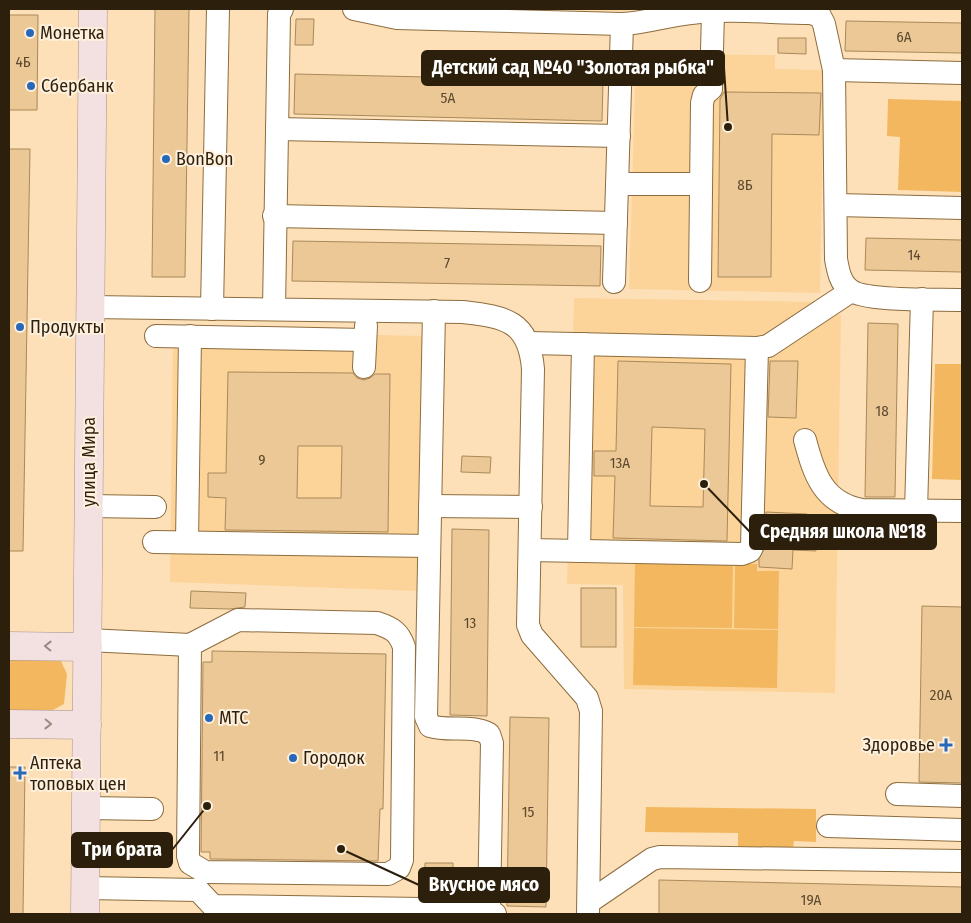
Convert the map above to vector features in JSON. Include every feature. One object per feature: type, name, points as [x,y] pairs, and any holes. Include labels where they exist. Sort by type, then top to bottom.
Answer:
[{"type":"main road","name":"улица Мира","points":[[86,901],[93,9]]},
{"type":"main road","points":[[9,646],[88,644]]},
{"type":"main road","points":[[9,724],[87,725]]},
{"type":"lane","points":[[212,309],[218,9]]},
{"type":"lane","points":[[274,309],[274,216],[279,14],[282,9]]},
{"type":"lane","points":[[366,10],[397,18],[496,15],[622,24],[643,23],[690,11],[811,14],[820,16],[824,24],[834,70],[837,204],[836,259],[841,279],[851,291],[868,296],[962,300]]},
{"type":"lane","points":[[700,281],[702,103],[704,95],[711,89],[713,12]]},
{"type":"lane","points":[[614,282],[622,24]]},
{"type":"lane","points":[[834,70],[962,73]]},
{"type":"lane","points":[[277,129],[619,136]]},
{"type":"lane","points":[[617,184],[701,184]]},
{"type":"lane","points":[[837,204],[962,208]]},
{"type":"lane","points":[[274,216],[616,223]]},
{"type":"lane","points":[[529,344],[757,348],[768,346],[851,291]]},
{"type":"lane","points":[[916,511],[922,299]]},
{"type":"lane","points":[[90,307],[434,311],[494,316],[514,325],[525,335],[532,349],[533,370],[528,626],[532,635],[587,698],[591,711],[589,908]]},
{"type":"lane","points":[[364,367],[366,310]]},
{"type":"lane","points":[[86,901],[198,890],[213,910],[239,906],[492,912],[492,743],[489,734],[480,730],[439,729],[430,726],[426,717],[434,311]]},
{"type":"lane","points":[[156,336],[365,340]]},
{"type":"lane","points":[[187,542],[190,336]]},
{"type":"lane","points":[[579,551],[583,344]]},
{"type":"lane","points":[[530,550],[742,554],[750,551],[752,547],[757,348]]},
{"type":"lane","points":[[805,440],[815,475],[822,486],[838,501],[852,508],[862,510],[962,511]]},
{"type":"lane","points":[[89,506],[155,507]]},
{"type":"lane","points":[[430,506],[531,507]]},
{"type":"lane","points":[[154,542],[429,546]]},
{"type":"lane","points":[[88,644],[190,645],[238,620],[378,623],[391,627],[400,636],[404,647],[402,860],[399,868],[388,874],[205,872],[190,863],[188,856],[190,645]]},
{"type":"lane","points":[[897,794],[962,796]]},
{"type":"lane","points":[[86,808],[152,809]]},
{"type":"lane","points":[[828,826],[962,830]]},
{"type":"lane","points":[[589,908],[652,859],[660,856],[962,861]]},
{"type":"lane","points":[[239,906],[240,872]]},
{"type":"shaded area","points":[[504,9],[627,9],[627,11]]},
{"type":"shaded area","points":[[636,54],[775,55],[775,69],[824,70],[820,293],[629,289]]},
{"type":"shaded area","points":[[888,99],[962,101],[962,192],[898,190],[900,137],[887,136]]},
{"type":"shaded area","points":[[574,298],[821,302],[829,314],[841,315],[835,693],[624,689],[623,585],[567,584]]},
{"type":"shaded area","points":[[173,330],[422,336],[418,591],[170,582]]},
{"type":"shaded area","points":[[935,364],[962,364],[962,480],[932,479]]},
{"type":"shaded area","points":[[635,562],[733,563],[732,628],[634,627]]},
{"type":"shaded area","points":[[735,564],[757,564],[757,571],[779,571],[778,629],[734,628]]},
{"type":"shaded area","points":[[634,628],[778,630],[777,688],[633,685]]},
{"type":"shaded area","points":[[9,659],[61,661],[67,674],[64,704],[53,710],[9,710]]},
{"type":"shaded area","points":[[646,807],[816,809],[816,842],[794,841],[793,849],[738,848],[738,833],[645,832]]},
{"type":"building","points":[[155,9],[189,9],[185,277],[152,277]]},
{"type":"building","points":[[9,15],[38,15],[37,110],[9,110]]},
{"type":"building","points":[[296,19],[314,19],[313,45],[295,45]]},
{"type":"building","points":[[846,21],[962,23],[962,53],[845,51]]},
{"type":"building","points":[[778,38],[806,38],[806,54],[778,53]]},
{"type":"building","points":[[295,74],[603,81],[602,121],[294,114]]},
{"type":"building","points":[[724,92],[821,93],[819,135],[772,134],[771,277],[718,277],[720,99]]},
{"type":"building","points":[[9,149],[30,149],[23,551],[9,551]]},
{"type":"building","points":[[866,238],[962,240],[962,272],[865,270]]},
{"type":"building","points":[[293,241],[601,246],[600,286],[292,281]]},
{"type":"building","points":[[868,323],[898,324],[895,497],[865,497]]},
{"type":"building","points":[[618,361],[731,364],[727,541],[613,538],[615,476],[594,476],[594,451],[616,451]],"holes":[[[652,427],[705,429],[703,507],[650,506]]]},
{"type":"building","points":[[770,361],[798,361],[796,418],[768,417]]},
{"type":"building","points":[[228,372],[353,373],[357,378],[364,380],[375,374],[390,374],[388,532],[225,530],[226,498],[208,497],[208,473],[226,473]],"holes":[[[298,446],[342,446],[341,498],[297,498]]]},
{"type":"building","points":[[462,456],[491,457],[490,473],[461,472]]},
{"type":"building","points":[[766,512],[807,514],[807,529],[817,530],[816,551],[793,550],[792,569],[759,567],[759,559],[765,547]]},
{"type":"building","points":[[452,529],[489,530],[487,716],[450,715]]},
{"type":"building","points":[[581,588],[616,588],[616,647],[581,647]]},
{"type":"building","points":[[191,591],[246,593],[245,607],[230,609],[190,608]]},
{"type":"building","points":[[922,606],[962,607],[962,783],[919,782]]},
{"type":"building","points":[[212,651],[386,654],[383,809],[380,809],[378,861],[210,859],[210,852],[201,852],[203,662],[212,662]]},
{"type":"building","points":[[510,717],[549,718],[546,907],[507,906]]},
{"type":"building","points":[[9,767],[25,767],[23,914],[9,914]]},
{"type":"building","points":[[425,863],[453,863],[453,885],[425,884]]},
{"type":"building","points":[[659,880],[962,887],[962,914],[659,914]]},
{"type":"place","name":"Монетка","points":[[30,33]]},
{"type":"place","name":"Сбербанк","points":[[31,86]]},
{"type":"place","name":"Детский сад №40 \"Золотая рыбка\"","points":[[728,127]]},
{"type":"place","name":"BonBon","points":[[166,159]]},
{"type":"place","name":"Продукты","points":[[20,327]]},
{"type":"place","name":"Средняя школа №18","points":[[704,484]]},
{"type":"place","name":"МТС","points":[[209,718]]},
{"type":"place","name":"Здоровье","points":[[946,745]]},
{"type":"place","name":"Городок","points":[[293,758]]},
{"type":"place","name":"Аптека топовых цен","points":[[20,773]]},
{"type":"place","name":"Три брата","points":[[207,806]]},
{"type":"place","name":"Вкусное мясо","points":[[341,849]]}]
